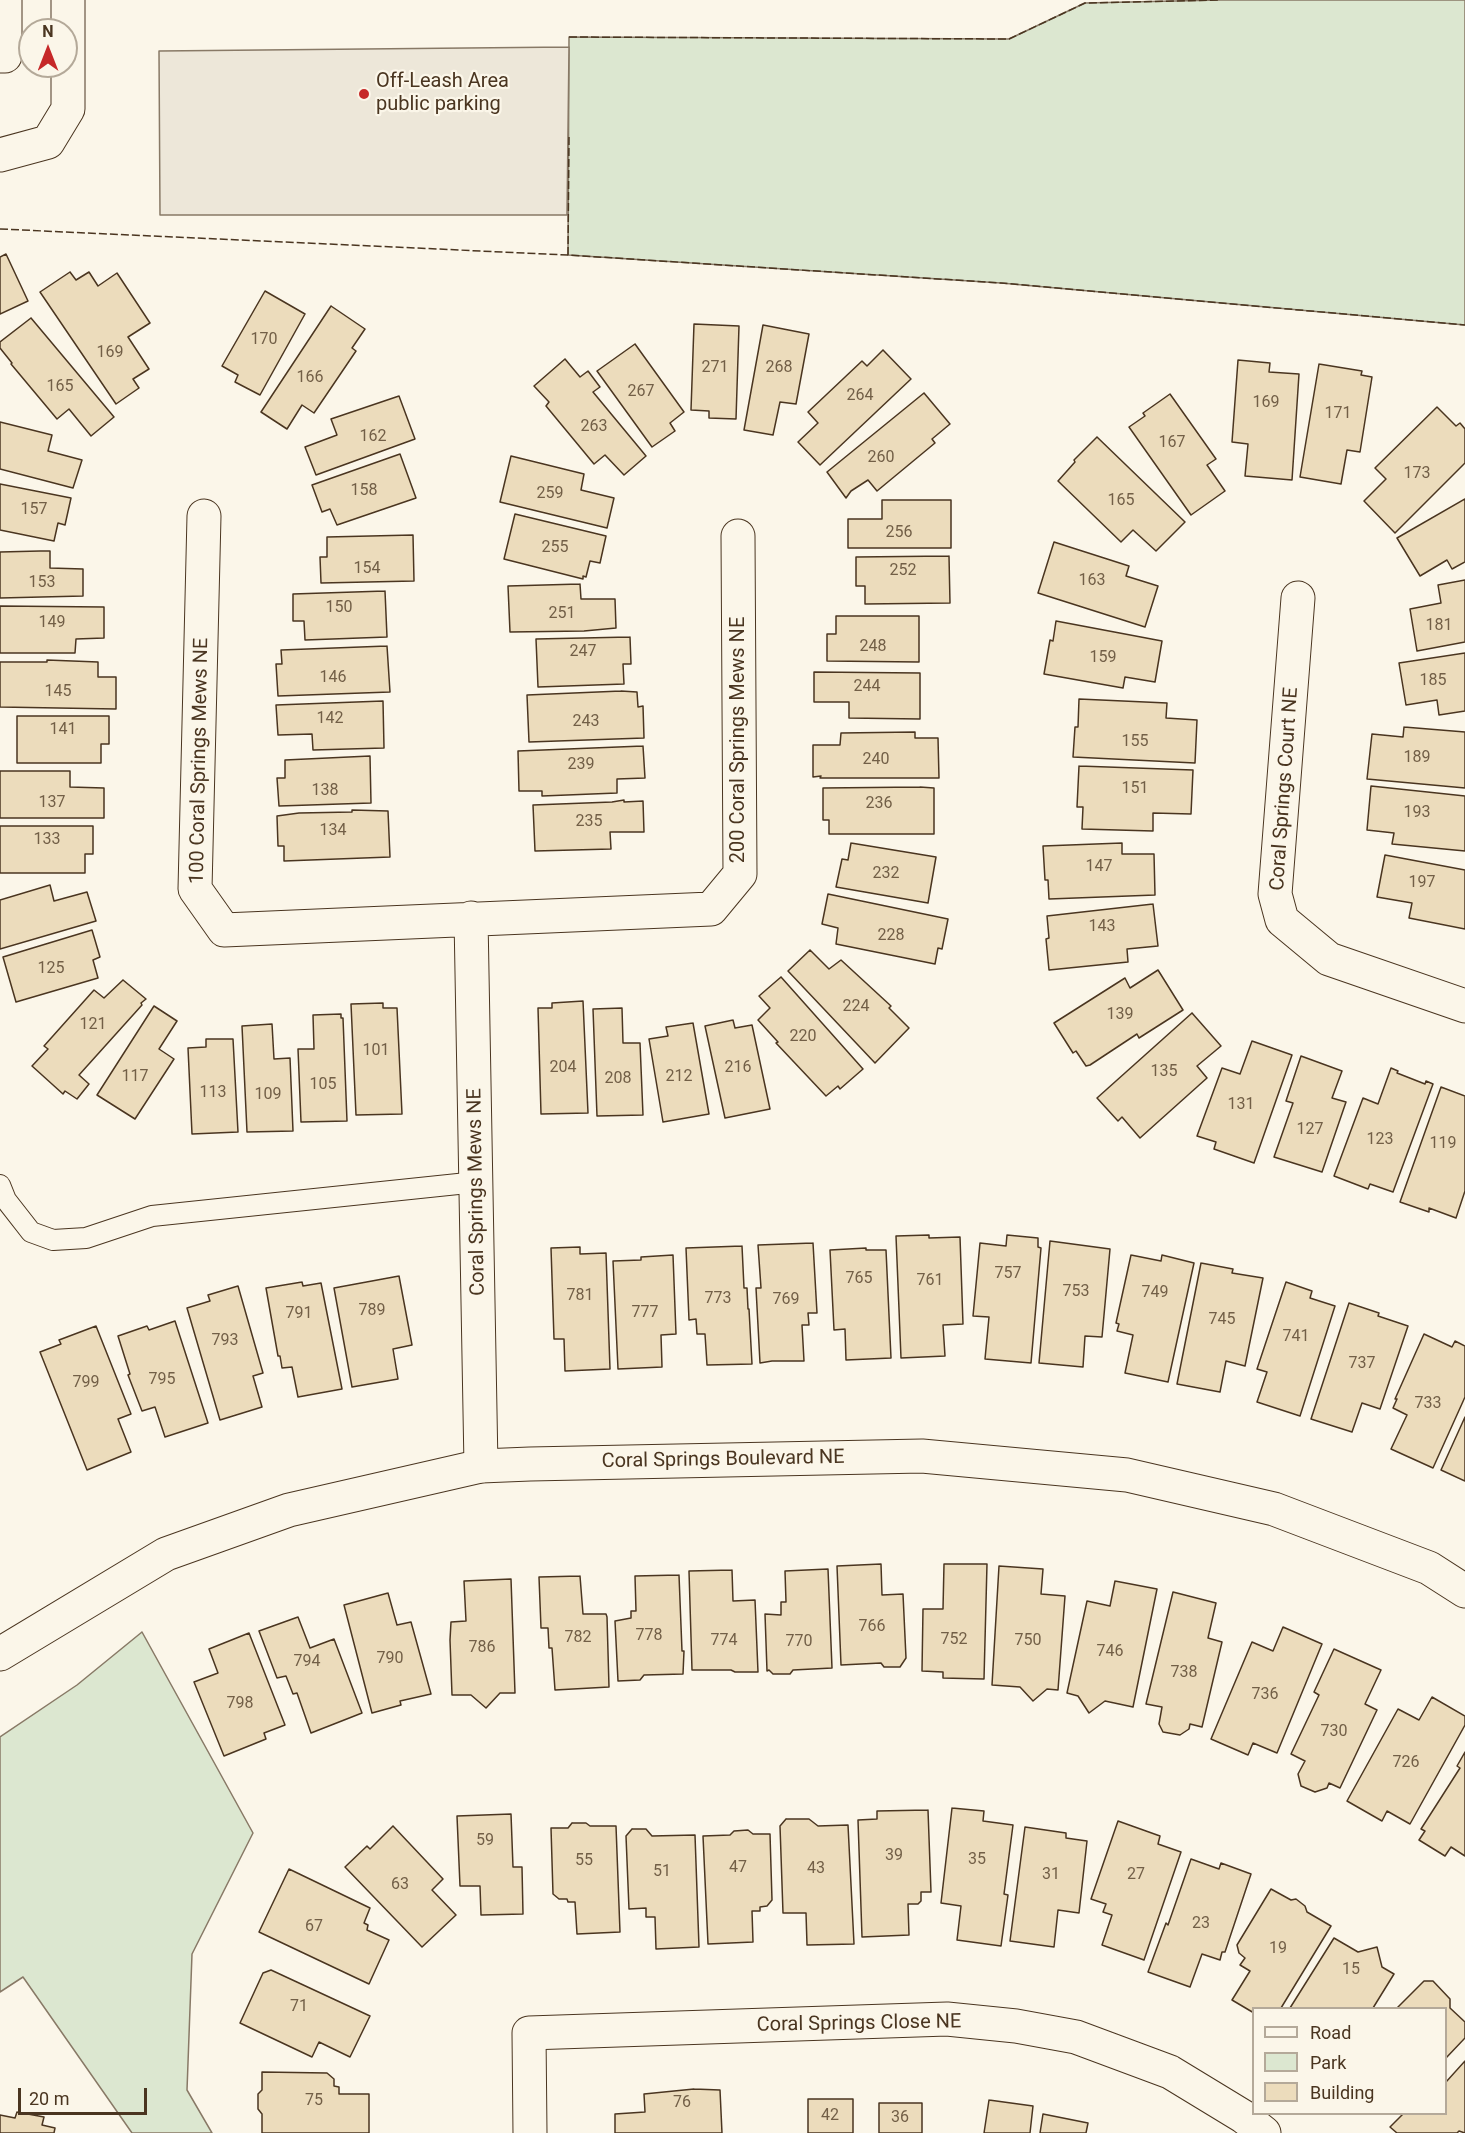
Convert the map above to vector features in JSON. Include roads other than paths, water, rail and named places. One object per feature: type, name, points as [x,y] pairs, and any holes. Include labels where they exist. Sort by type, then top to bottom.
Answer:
[{"type":"street","points":[[2,56],[5,0]]},
{"type":"street","points":[[0,155],[48,141],[68,109],[68,0]]},
{"type":"street","name":"100 Coral Springs Mews NE","points":[[204,516],[195,889],[224,930],[471,918]]},
{"type":"street","name":"200 Coral Springs Mews NE","points":[[471,918],[711,909],[740,874],[738,536]]},
{"type":"street","name":"Coral Springs Court NE","points":[[1298,598],[1275,894],[1282,920],[1329,959],[1465,1006]]},
{"type":"street","name":"Coral Springs Mews NE","points":[[471,918],[481,1466]]},
{"type":"street","name":"Coral Springs Boulevard NE","points":[[0,1654],[166,1554],[288,1510],[481,1466],[922,1456],[1127,1475],[1274,1509],[1430,1568],[1465,1591]]},
{"type":"street","name":"Coral Springs Close NE","points":[[530,2133],[529,2033],[947,2019],[1016,2026],[1076,2037],[1170,2072],[1244,2117],[1264,2133]]},
{"type":"lane","points":[[0,1185],[6,1200],[32,1232],[53,1240],[86,1238],[152,1216],[477,1182]]},
{"type":"place","name":"Off-Leash Area public parking","points":[[364,94]]}]
